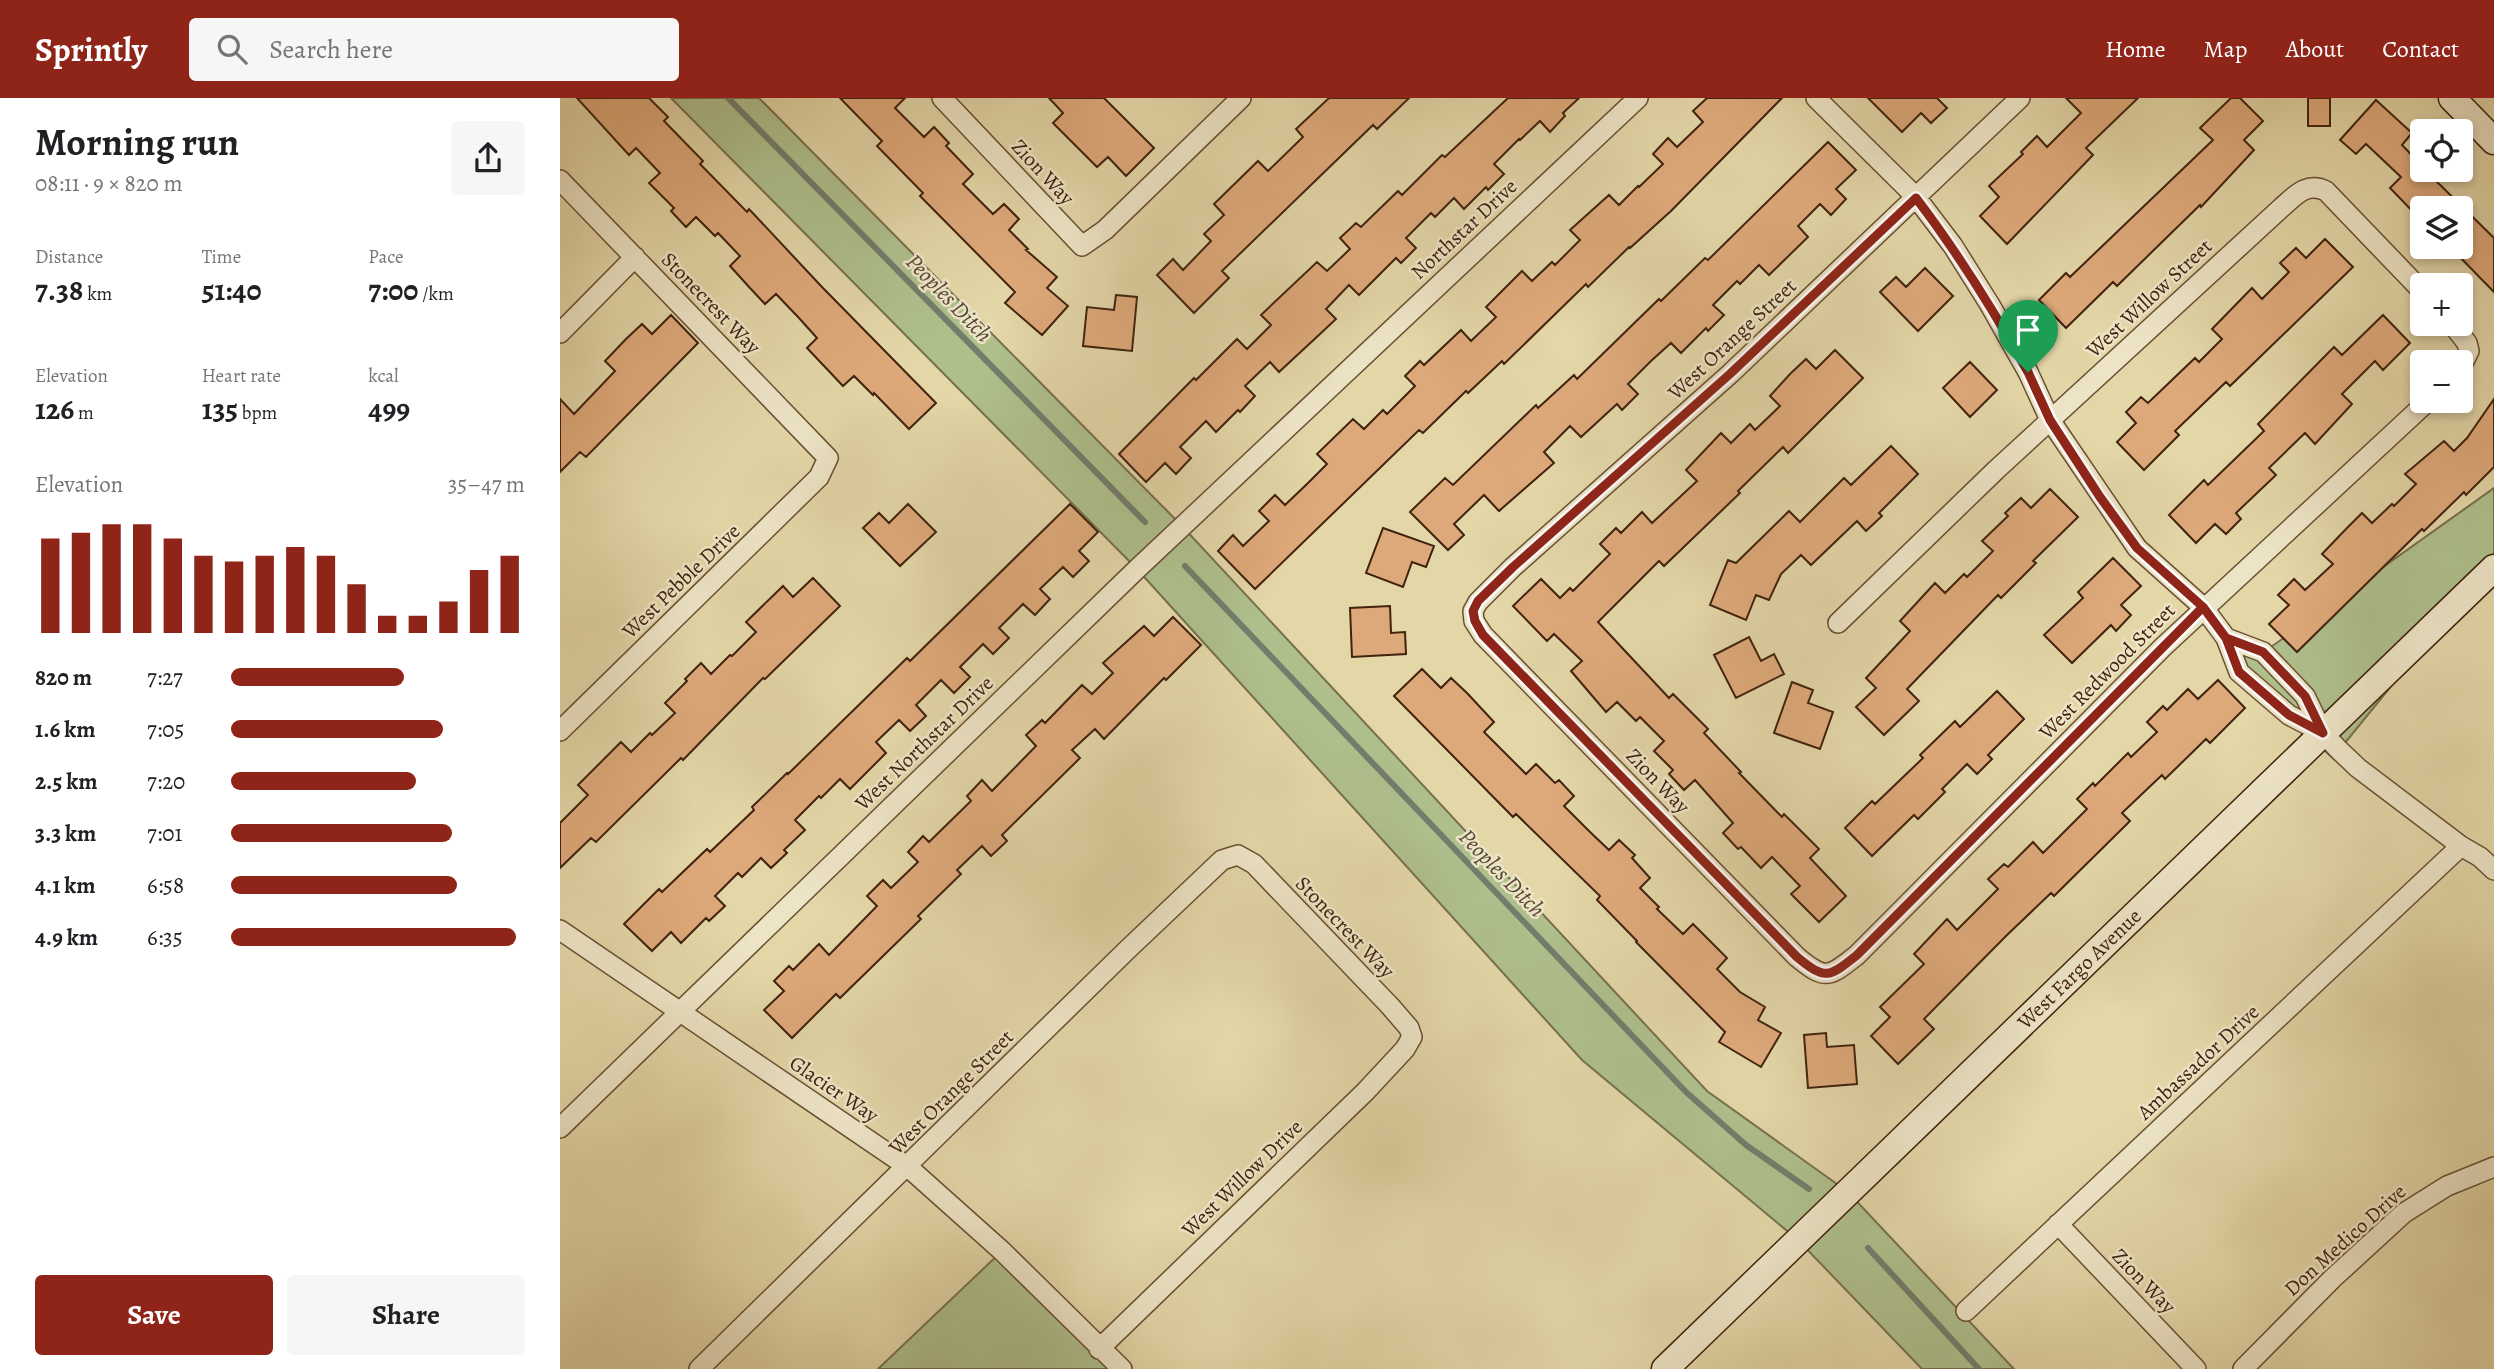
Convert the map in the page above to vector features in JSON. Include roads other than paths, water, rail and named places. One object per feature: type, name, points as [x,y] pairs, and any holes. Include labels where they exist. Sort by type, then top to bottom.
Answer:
[{"type":"main road","points":[[2452,98],[2494,141]]},
{"type":"main road","name":"West Fargo Avenue","points":[[1665,1369],[2494,568]]},
{"type":"street","name":"Zion Way","points":[[942,98],[1082,246],[1105,230],[1241,98]]},
{"type":"street","name":"Northstar Drive","points":[[1322,393],[1638,98]]},
{"type":"street","points":[[1816,98],[1916,198],[1953,246],[1990,304],[2028,372],[2050,420],[2100,497],[2137,548],[2203,607],[2226,638],[2239,672],[2289,715],[2323,733],[2358,768],[2494,870]]},
{"type":"street","name":"West Orange Street","points":[[1473,611],[1478,601],[1513,567],[1731,373],[2020,98]]},
{"type":"street","name":"Stonecrest Way","points":[[560,180],[828,458]]},
{"type":"street","name":"West Willow Street","points":[[1838,623],[2050,420],[2305,189],[2312,186],[2326,191],[2410,278]]},
{"type":"street","points":[[560,333],[635,257]]},
{"type":"street","name":"West Northstar Drive","points":[[560,1128],[1322,393]]},
{"type":"street","name":"West Redwood Street","points":[[1821,974],[1840,968],[1857,955],[2203,607],[2415,413]]},
{"type":"street","name":"West Pebble Drive","points":[[560,731],[819,477],[828,458]]},
{"type":"street","name":"Zion Way","points":[[1473,611],[1483,635],[1787,947],[1821,974]]},
{"type":"street","points":[[2226,638],[2263,652],[2305,696],[2323,733]]},
{"type":"street","name":"Ambassador Drive","points":[[1966,1311],[2462,846]]},
{"type":"street","name":"West Orange Street","points":[[699,1369],[1127,950],[1222,860],[1238,855]]},
{"type":"street","name":"Stonecrest Way","points":[[1238,855],[1254,864],[1409,1028],[1412,1037]]},
{"type":"street","name":"Glacier Way","points":[[560,930],[908,1167],[1002,1251],[1122,1369]]},
{"type":"street","name":"West Willow Drive","points":[[1099,1349],[1365,1092],[1405,1049],[1412,1037]]},
{"type":"street","name":"Don Medico Drive","points":[[2242,1369],[2348,1263],[2404,1213],[2447,1185],[2494,1167]]},
{"type":"street","name":"Zion Way","points":[[2058,1224],[2196,1369]]},
{"type":"waterway","name":"Peoples Ditch","points":[[728,98],[1145,522]]},
{"type":"waterway","name":"Peoples Ditch","points":[[1185,566],[1686,1092],[1746,1145],[1809,1189]]},
{"type":"waterway","name":"Peoples Ditch","points":[[1868,1248],[1979,1369]]}]
